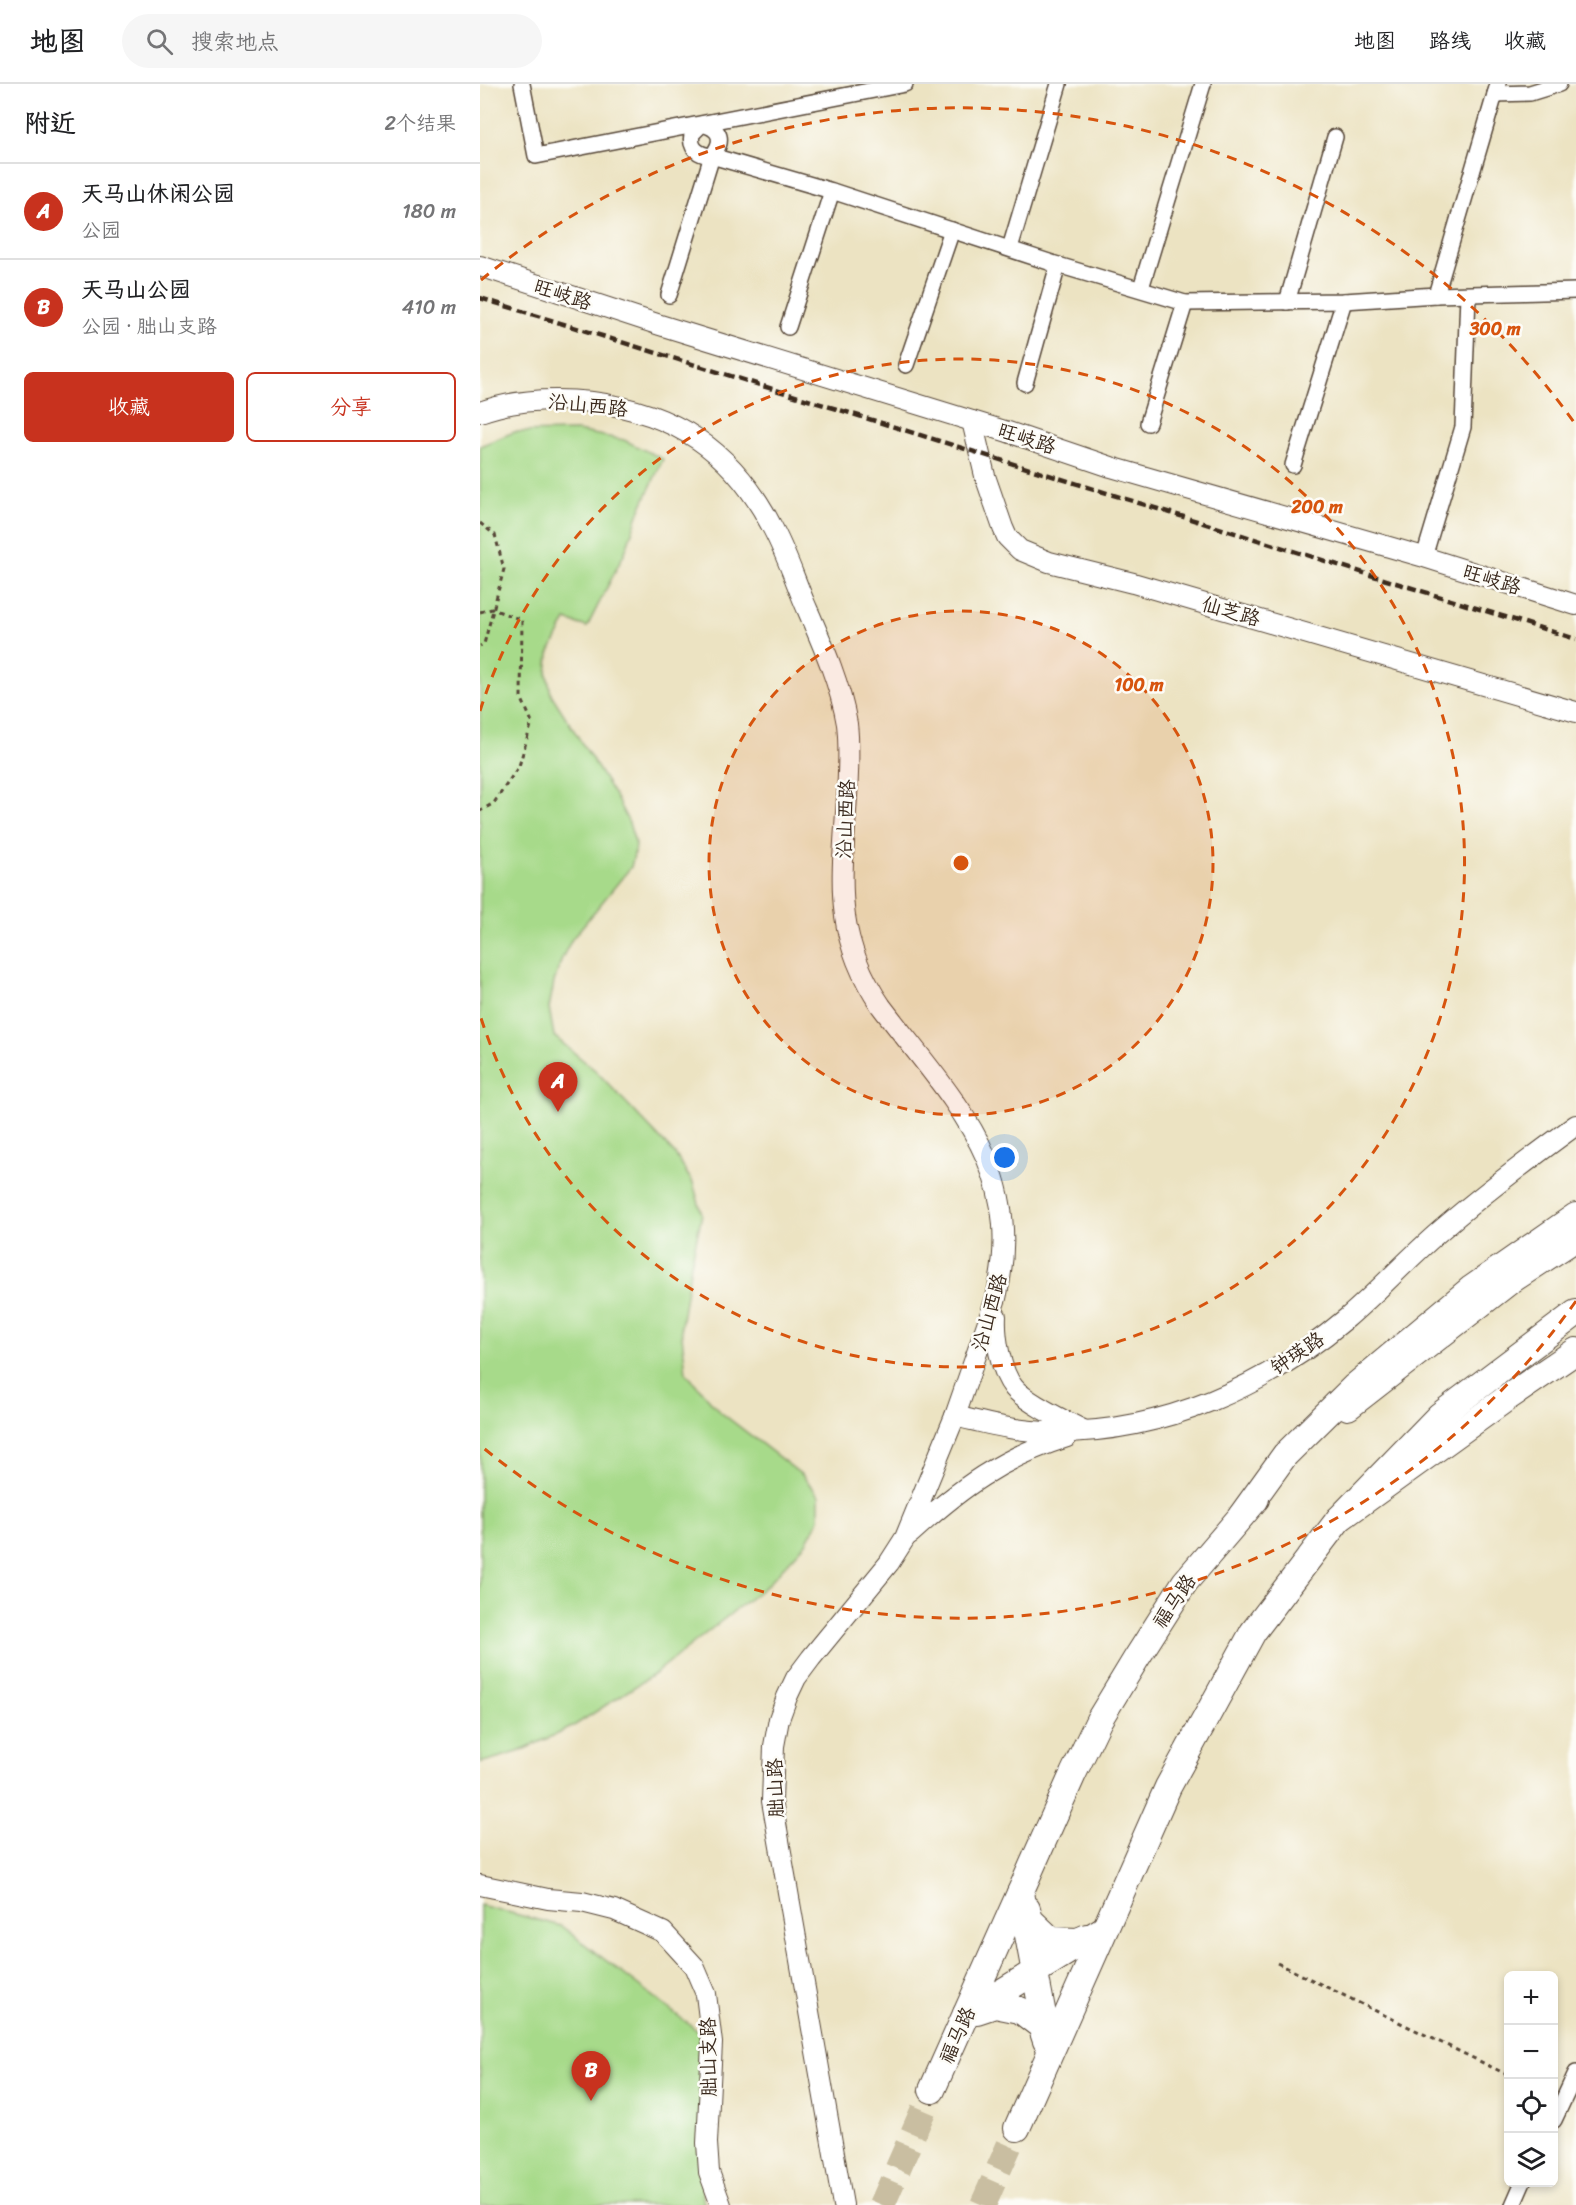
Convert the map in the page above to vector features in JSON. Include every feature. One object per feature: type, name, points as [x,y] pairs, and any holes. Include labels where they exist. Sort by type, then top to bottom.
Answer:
[{"type":"main road","points":[[1241,1515],[1284,1455],[1354,1387],[1472,1289],[1576,1216]]},
{"type":"main road","name":"福马路","points":[[932,2090],[1073,1774],[1113,1695],[1185,1582],[1241,1515],[1342,1412],[1510,1281],[1576,1238]]},
{"type":"main road","points":[[1017,2128],[1168,1787],[1252,1632],[1339,1519],[1439,1416],[1576,1313]]},
{"type":"main road","points":[[1339,1519],[1497,1405],[1576,1352]]},
{"type":"main road","points":[[1020,1893],[1030,1920],[1051,1940],[1078,1941],[1104,1929]]},
{"type":"main road","points":[[1020,1893],[1050,2052]]},
{"type":"main road","points":[[966,2014],[1104,1929]]},
{"type":"main road","points":[[966,2014],[995,2005],[1020,2010],[1041,2026],[1050,2052]]},
{"type":"street","points":[[522,84],[536,156],[905,84]]},
{"type":"street","points":[[1010,248],[1059,84]]},
{"type":"street","points":[[1141,288],[1203,84]]},
{"type":"street","points":[[1437,295],[1497,89],[1530,93],[1558,84]]},
{"type":"street","points":[[702,124],[692,134],[691,144],[696,151],[832,191],[1058,265],[1185,303],[1344,301],[1437,295],[1576,291]]},
{"type":"street","points":[[669,295],[711,156],[719,143],[718,134],[712,127],[702,124]]},
{"type":"street","points":[[1287,302],[1335,137]]},
{"type":"street","points":[[788,327],[832,191]]},
{"type":"street","points":[[906,365],[952,230]]},
{"type":"street","points":[[1025,383],[1058,265]]},
{"type":"street","name":"旺岐路","points":[[480,266],[660,325],[1111,466],[1576,605]]},
{"type":"street","points":[[1424,558],[1463,427],[1468,295]]},
{"type":"street","points":[[1293,465],[1344,301]]},
{"type":"street","points":[[1148,423],[1185,303]]},
{"type":"street","name":"沿山西路","points":[[480,412],[515,402],[567,400],[622,407],[655,416],[698,439],[722,458],[750,489],[777,536],[822,644],[844,711],[849,761],[842,900],[849,941],[859,969],[870,989],[961,1111],[980,1144],[993,1173],[1001,1199],[1004,1236],[1001,1279],[955,1416]]},
{"type":"street","name":"仙芝路","points":[[972,421],[985,476],[1003,528],[1007,537],[1020,550],[1049,562],[1133,583],[1576,712]]},
{"type":"street","name":"钟瑛路","points":[[955,1416],[1033,1431],[1085,1431],[1146,1421],[1201,1406],[1265,1375],[1317,1342],[1348,1318],[1446,1226],[1576,1125]]},
{"type":"street","points":[[996,1298],[995,1329],[999,1353],[1014,1388],[1058,1418],[1085,1431]]},
{"type":"street","name":"胐山路","points":[[843,2205],[832,2131],[772,1801],[774,1746],[779,1719],[796,1678],[889,1563],[905,1538],[955,1416]]},
{"type":"street","points":[[905,1538],[956,1493],[1003,1462],[1038,1446],[1085,1431]]},
{"type":"street","name":"胐山支路","points":[[480,1885],[548,1899],[582,1902],[614,1910],[663,1932],[694,1966],[706,1994],[712,2043],[707,2143],[710,2172],[721,2205]]},
{"type":"street","points":[[1558,2111],[1576,2073]]},
{"type":"street","points":[[1513,2205],[1521,2187]]},
{"type":"path","points":[[480,523],[495,535],[504,569],[484,644],[480,646]]},
{"type":"path","points":[[480,612],[492,609],[522,620],[521,697],[532,722],[519,766],[494,802],[480,811]]},
{"type":"path","points":[[1277,1963],[1504,2072]]},
{"type":"green space","points":[[577,431],[624,440],[663,459],[639,512],[625,552],[587,627],[566,620],[549,654],[547,674],[551,694],[614,794],[629,823],[636,846],[631,867],[572,939],[562,958],[549,1008],[554,1036],[596,1071],[675,1154],[693,1183],[702,1214],[681,1326],[686,1373],[719,1411],[802,1475],[819,1496],[819,1519],[806,1543],[767,1585],[653,1675],[572,1727],[518,1752],[480,1763],[480,446],[514,432]]},
{"type":"green space","points":[[480,1905],[561,1926],[703,2035],[700,2167],[704,2205],[480,2205]]},
{"type":"tunnel","points":[[882,2205],[932,2090]]},
{"type":"tunnel","points":[[983,2205],[1017,2128]]},
{"type":"railway","points":[[480,298],[1576,639]]},
{"type":"place","name":"天马山休闲公园","points":[[558,1112]]},
{"type":"place","name":"天马山公园","points":[[591,2101]]}]
